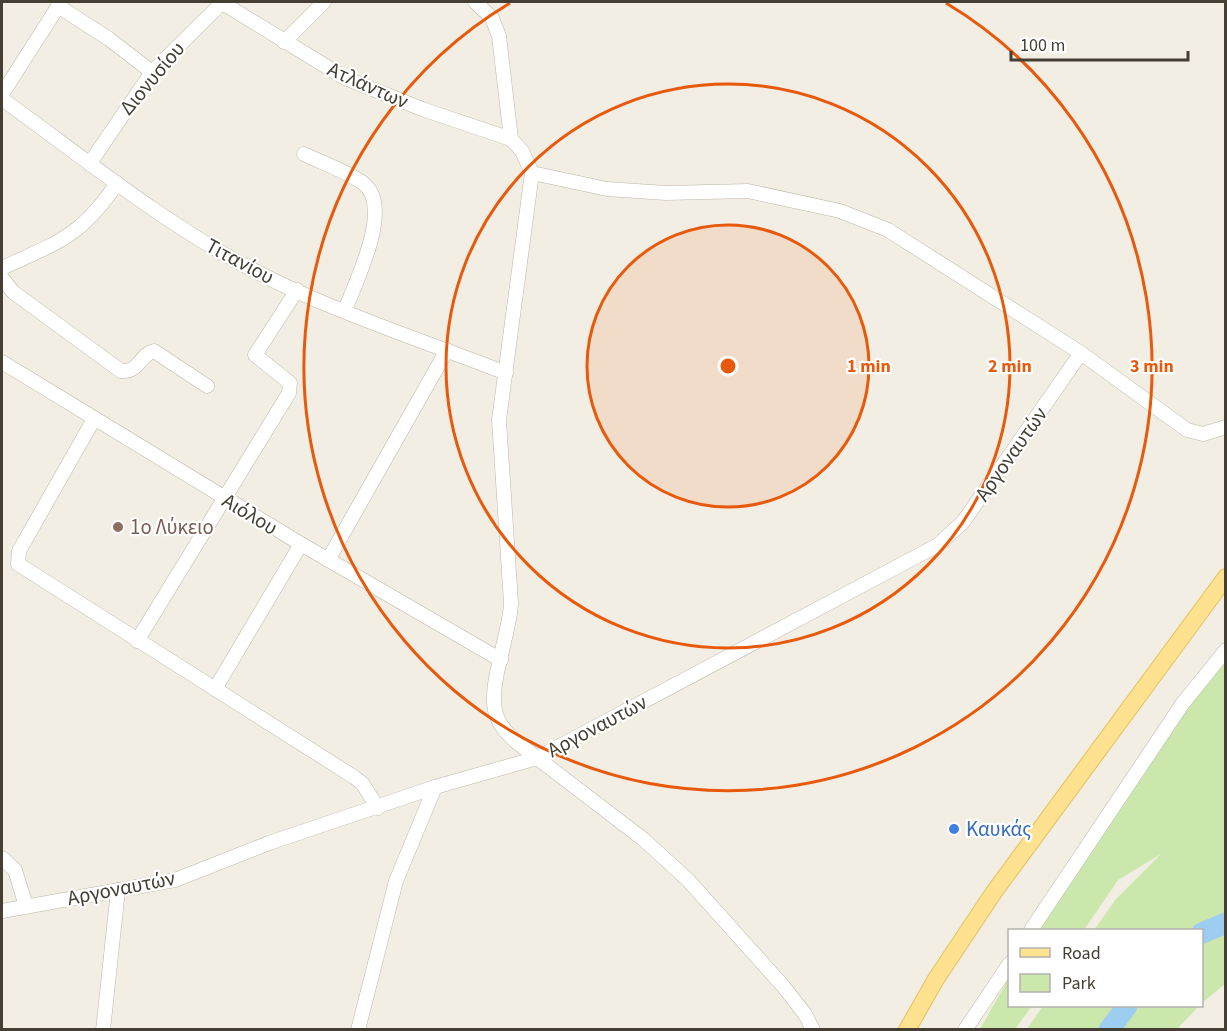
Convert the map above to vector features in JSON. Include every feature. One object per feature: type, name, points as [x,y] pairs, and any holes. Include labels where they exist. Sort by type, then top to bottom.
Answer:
[{"type":"main road","points":[[907,1029],[936,979],[994,892],[1226,577]]},
{"type":"street","name":"Ατλάντων","points":[[222,2],[351,81],[422,109],[511,139],[522,151],[532,173]]},
{"type":"street","name":"Διονυσίου","points":[[90,163],[152,72],[222,2]]},
{"type":"street","points":[[284,42],[324,2]]},
{"type":"street","points":[[475,2],[492,18],[499,36],[511,139]]},
{"type":"street","points":[[2,93],[59,4],[152,72]]},
{"type":"street","name":"Τιτανίου","points":[[2,99],[156,214],[253,270],[345,310],[506,373]]},
{"type":"street","points":[[304,154],[363,184],[376,203],[376,222],[345,310]]},
{"type":"street","points":[[813,1029],[805,1014],[783,986],[688,880],[643,839],[510,735],[495,714],[494,696],[510,627],[511,603],[499,420],[532,173],[619,190],[666,193],[748,192],[857,216],[888,230],[1081,353],[1190,432],[1205,434],[1226,427]]},
{"type":"street","points":[[2,268],[74,234],[97,213],[117,183]]},
{"type":"street","points":[[2,278],[13,292],[121,371],[136,368],[149,353],[154,351],[207,386]]},
{"type":"street","points":[[137,640],[291,390],[290,383],[255,355],[297,290]]},
{"type":"street","points":[[328,560],[447,350]]},
{"type":"street","name":"Αργοναυτών","points":[[2,911],[175,880],[269,843],[435,787],[537,758],[945,540],[956,531],[973,510],[1081,353]]},
{"type":"street","name":"Αιόλου","points":[[2,362],[301,544],[501,660]]},
{"type":"street","points":[[94,419],[19,550],[18,564],[354,777],[362,783],[378,808]]},
{"type":"street","points":[[215,689],[301,544]]},
{"type":"street","points":[[1032,929],[1183,702],[1226,650]]},
{"type":"street","points":[[358,1029],[396,881],[435,787]]},
{"type":"street","points":[[2,858],[15,870],[27,906]]},
{"type":"street","points":[[103,1029],[118,890]]},
{"type":"street","points":[[965,1029],[1008,966]]},
{"type":"green space","points":[[1225,661],[1225,984],[1203,1002],[1203,929],[1095,929],[1116,899],[1161,854],[1118,880],[1085,929],[1041,929],[1201,686]]},
{"type":"green space","points":[[1008,980],[1008,1007],[1031,1007],[1015,1029],[980,1029]]},
{"type":"green space","points":[[1042,1007],[1198,1007],[1177,1029],[1027,1029]]},
{"type":"waterway","points":[[1203,933],[1226,923]]},
{"type":"waterway","points":[[1109,1030],[1126,1007]]},
{"type":"place","name":"1ο Λύκειο","points":[[118,527]]},
{"type":"place","name":"Καυκάς","points":[[954,829]]}]
